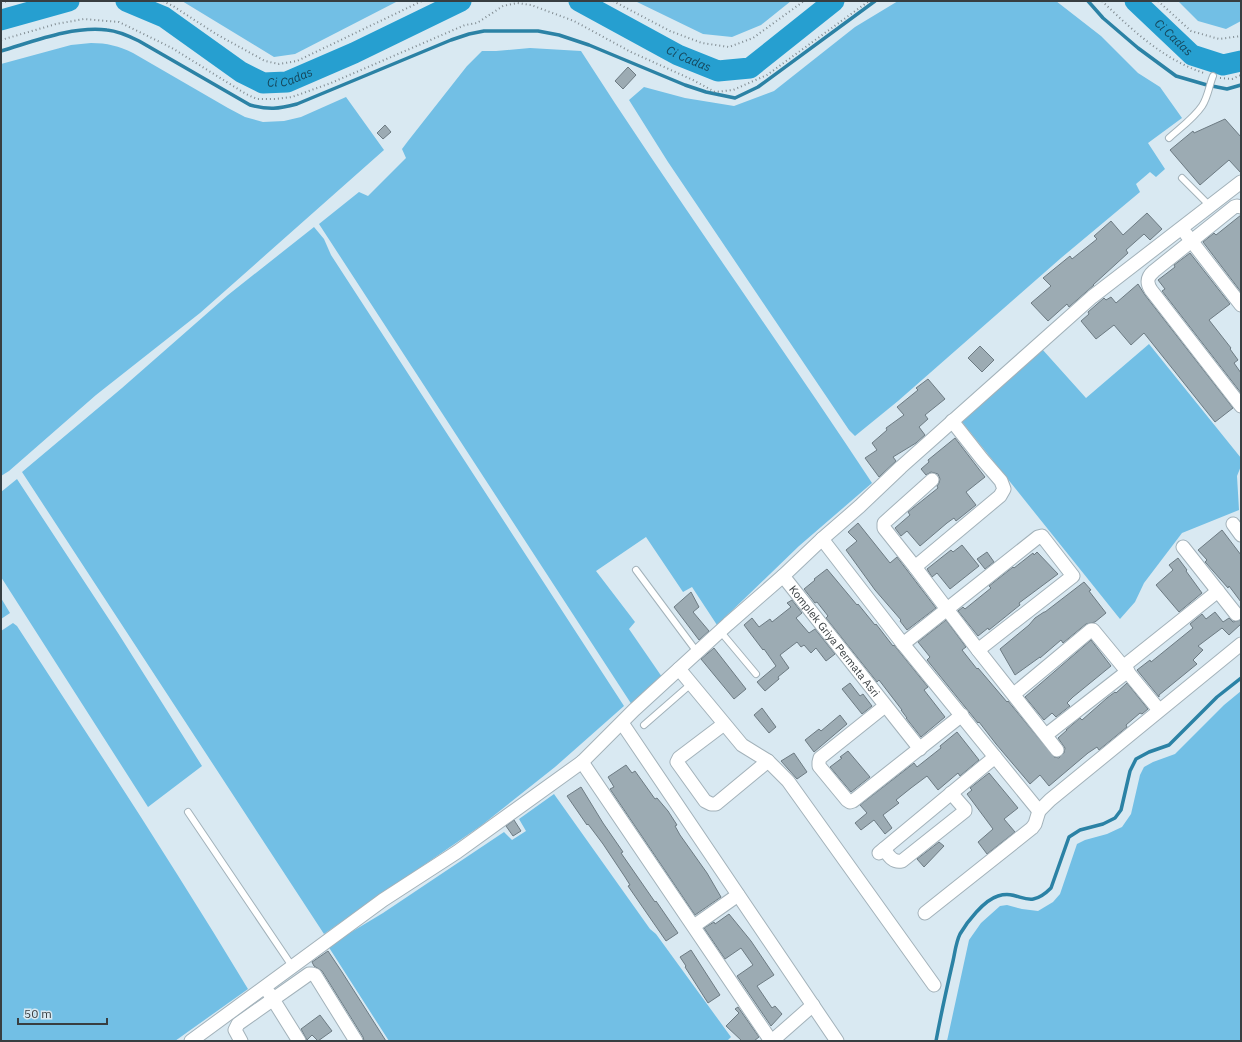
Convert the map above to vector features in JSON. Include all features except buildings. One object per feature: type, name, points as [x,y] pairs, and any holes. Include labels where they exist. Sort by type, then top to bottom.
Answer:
[{"type":"street","points":[[191,1041],[383,900],[457,852],[582,762],[720,631],[783,576],[952,421],[1092,297],[1241,182]]},
{"type":"street","points":[[1241,207],[1234,207],[1151,274],[1148,277],[1147,282],[1148,286],[1241,406]]},
{"type":"street","points":[[1181,228],[1241,306]]},
{"type":"street","points":[[915,567],[1000,496],[1004,489],[1001,481],[982,460],[952,421]]},
{"type":"street","points":[[932,480],[883,525],[884,528],[1057,750]]},
{"type":"street","points":[[1232,524],[1241,534]]},
{"type":"street","points":[[903,644],[946,609],[1040,536],[1042,536],[1073,574],[1072,577],[978,650]]},
{"type":"street","points":[[822,539],[903,644],[1039,812]]},
{"type":"street","points":[[1183,547],[1236,614]]},
{"type":"street","name":"Komplek Griya Permata Asri","points":[[783,576],[920,749]]},
{"type":"street","points":[[1046,734],[1218,591]]},
{"type":"street","points":[[1014,694],[1091,630],[1096,631],[1159,710]]},
{"type":"street","points":[[925,913],[1032,828],[1039,812],[1050,800],[1241,644]]},
{"type":"street","points":[[679,669],[742,746],[768,761],[788,781],[934,985]]},
{"type":"street","name":"Komplek Griya Permata Asri","points":[[885,706],[820,758],[819,766],[850,802],[854,801],[962,715]]},
{"type":"street","points":[[622,723],[812,1005],[838,1041]]},
{"type":"street","points":[[724,724],[679,758],[677,762],[705,801],[711,804],[716,804],[768,761]]},
{"type":"street","points":[[951,793],[965,809],[965,811],[902,861],[897,862],[893,860],[882,851],[951,793],[995,757]]},
{"type":"street","points":[[582,762],[772,1041],[812,1005]]},
{"type":"street","points":[[694,926],[738,895]]},
{"type":"street","points":[[242,1041],[235,1030],[238,1024],[309,974],[315,975],[356,1041]]},
{"type":"street","points":[[264,986],[299,1041]]},
{"type":"lane","points":[[1169,138],[1194,116],[1202,106],[1212,78]]},
{"type":"lane","points":[[1182,178],[1210,206]]},
{"type":"lane","points":[[636,570],[697,652]]},
{"type":"lane","points":[[720,631],[756,674]]},
{"type":"lane","points":[[644,725],[691,684]]},
{"type":"lane","points":[[188,812],[292,966]]},
{"type":"path","points":[[1,3],[8,1]]},
{"type":"path","points":[[163,1],[243,50],[265,61],[280,64],[297,61],[422,1]]},
{"type":"path","points":[[613,1],[670,31],[702,43],[730,47],[754,38],[804,1]]},
{"type":"path","points":[[1,40],[56,24],[84,19],[119,22],[172,48],[246,94],[257,99],[275,99],[292,97],[331,82],[465,25],[477,23],[504,6],[517,3],[531,5],[574,21],[631,52],[693,80],[715,92],[734,90],[767,75],[869,1]]},
{"type":"path","points":[[1102,1],[1140,36],[1173,60],[1212,78],[1232,78],[1241,75]]},
{"type":"path","points":[[1158,1],[1191,31],[1219,40],[1241,36]]},
{"type":"shaded area","points":[[182,1],[398,1],[295,54],[274,57]]},
{"type":"shaded area","points":[[635,1],[791,1],[761,25],[732,37],[703,34]]},
{"type":"shaded area","points":[[898,1],[1056,1],[1101,36],[1138,73],[1160,87],[1182,118],[1148,143],[1165,169],[1156,177],[1150,172],[1136,184],[1140,192],[1061,258],[898,401],[855,436],[849,430],[668,162],[629,100],[644,87],[685,98],[734,106],[774,91],[855,27]]},
{"type":"shaded area","points":[[1178,1],[1241,1],[1241,21],[1226,29],[1198,21]]},
{"type":"shaded area","points":[[91,43],[108,44],[133,53],[228,108],[245,117],[263,122],[284,121],[301,117],[346,97],[384,150],[200,313],[96,395],[9,471],[1,476],[1,64],[71,45]]},
{"type":"shaded area","points":[[530,48],[581,51],[872,483],[799,546],[717,625],[692,587],[683,592],[646,537],[596,571],[635,622],[629,629],[662,677],[632,705],[319,224],[359,192],[368,196],[406,158],[402,149],[467,66],[482,51]]},
{"type":"shaded area","points":[[314,227],[324,239],[331,255],[624,706],[555,767],[482,825],[324,934],[22,472],[122,388],[228,295]]},
{"type":"shaded area","points":[[1149,344],[1241,458],[1241,466],[1237,476],[1239,510],[1182,533],[1144,583],[1135,602],[1120,619],[962,422],[1042,349],[1086,398]]},
{"type":"shaded area","points":[[17,479],[118,633],[202,766],[148,807],[1,577],[1,492]]},
{"type":"shaded area","points":[[1,598],[10,613],[1,619]]},
{"type":"shaded area","points":[[13,623],[17,626],[134,806],[248,989],[175,1041],[1,1041],[1,631]]},
{"type":"shaded area","points":[[1241,691],[1241,1041],[947,1041],[969,940],[981,923],[1000,906],[1007,905],[1038,911],[1053,902],[1060,894],[1077,844],[1085,840],[1107,834],[1122,827],[1131,814],[1140,775],[1144,767],[1175,754],[1224,705]]},
{"type":"shaded area","points":[[554,794],[650,929],[656,934],[731,1037],[727,1041],[389,1041],[328,946],[383,913],[504,832],[512,840],[526,831],[519,819]]},
{"type":"waterway","name":"Ci Cadas","points":[[1,20],[69,1]]},
{"type":"waterway","name":"Ci Cadas","points":[[126,1],[164,17],[241,72],[263,83],[287,82],[354,53],[461,1]]},
{"type":"waterway","name":"Ci Cadas","points":[[579,1],[678,55],[718,71],[750,68],[834,1]]},
{"type":"waterway","points":[[1,51],[67,32],[94,29],[111,31],[123,34],[139,41],[250,105],[263,108],[274,108],[297,104],[451,40],[469,34],[484,31],[538,31],[559,35],[589,45],[685,85],[706,92],[735,98],[758,87],[875,1]]},
{"type":"waterway","points":[[1088,1],[1103,18],[1138,48],[1176,76],[1227,89],[1241,85]]},
{"type":"waterway","name":"Ci Cadas","points":[[1135,1],[1192,55],[1223,65],[1241,61]]},
{"type":"waterway","points":[[936,1041],[958,940],[960,934],[971,918],[987,902],[998,896],[1013,895],[1030,899],[1043,895],[1051,888],[1069,837],[1080,830],[1103,824],[1115,818],[1121,810],[1130,771],[1136,759],[1149,752],[1169,745],[1217,697],[1241,678]]}]
